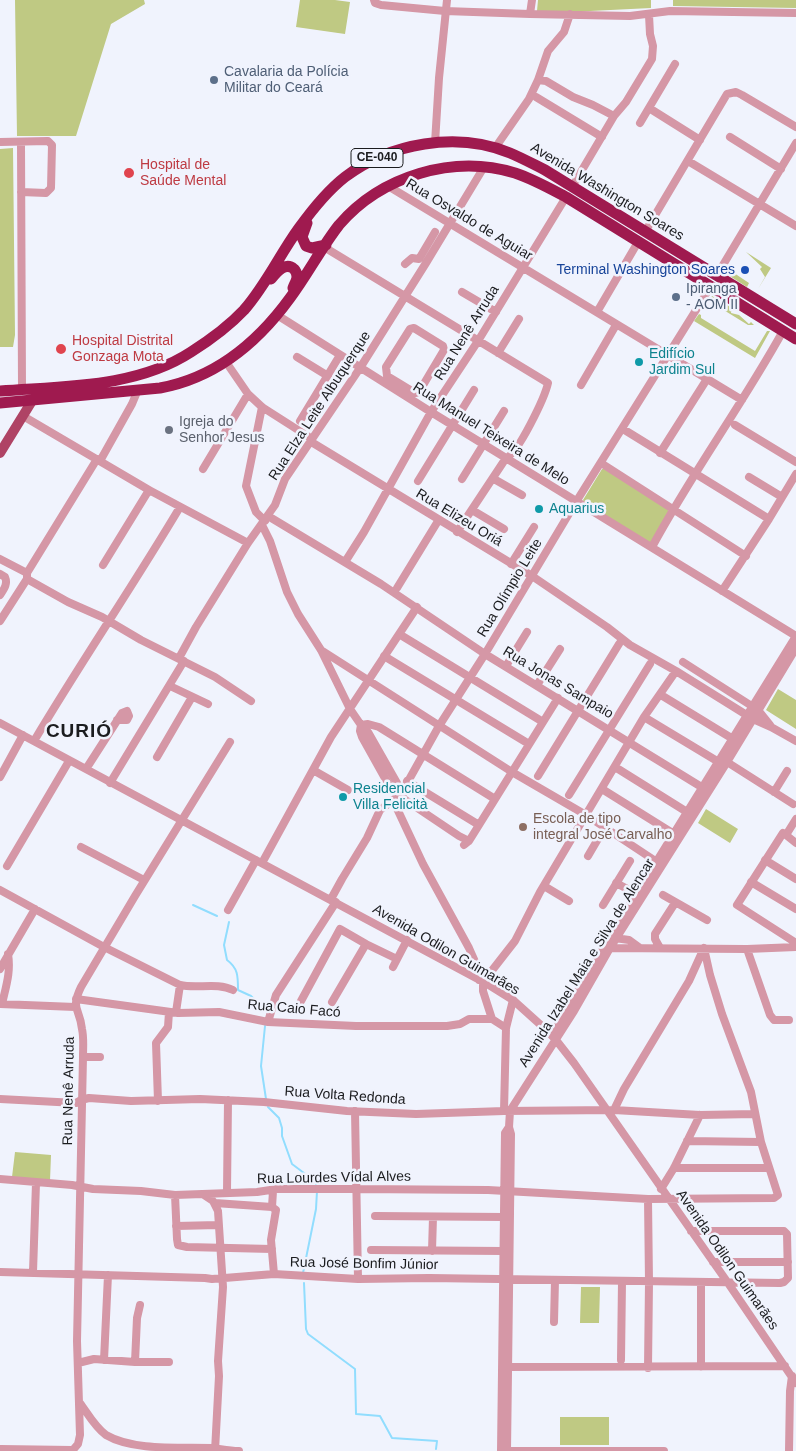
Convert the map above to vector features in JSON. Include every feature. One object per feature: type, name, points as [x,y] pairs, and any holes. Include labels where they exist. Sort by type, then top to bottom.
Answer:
[{"type":"highway","name":"Avenida Washington Soares","points":[[0,392],[99,384],[131,377],[189,354],[236,318],[254,297],[290,241],[329,191],[363,165],[397,150],[435,143],[474,144],[494,148],[510,153],[537,166],[716,275],[794,319]]},
{"type":"highway","name":"Avenida Washington Soares","points":[[0,403],[137,392],[180,384],[198,377],[226,362],[247,346],[277,315],[340,225],[369,198],[402,179],[437,169],[459,166],[484,167],[508,171],[529,178],[566,197],[796,339]]},
{"type":"highway","points":[[310,214],[302,240],[310,248],[325,246]]},
{"type":"highway","points":[[254,297],[278,271],[290,267],[296,272],[297,277],[291,297]]},
{"type":"main road","points":[[0,454],[32,401]]},
{"type":"street","points":[[435,143],[447,0]]},
{"type":"street","points":[[530,14],[532,0]]},
{"type":"street","points":[[377,2],[445,12],[630,16],[670,11],[796,13]]},
{"type":"street","points":[[494,148],[529,99],[548,51],[564,32],[570,14]]},
{"type":"street","points":[[572,187],[614,116],[626,102],[652,59],[653,46],[649,15]]},
{"type":"street","points":[[640,123],[675,64]]},
{"type":"street","points":[[538,80],[546,81],[573,97],[593,104],[614,116]]},
{"type":"street","points":[[645,232],[727,94],[736,92],[796,128]]},
{"type":"street","points":[[536,97],[602,137]]},
{"type":"street","points":[[649,108],[700,140]]},
{"type":"street","points":[[730,137],[782,168]]},
{"type":"street","points":[[0,142],[48,141],[52,145],[52,185],[46,192],[21,192]]},
{"type":"street","points":[[21,142],[22,390]]},
{"type":"street","points":[[716,275],[796,143]]},
{"type":"street","points":[[688,162],[796,226]]},
{"type":"street","name":"Rua Elza Leite Albuquerque","points":[[110,783],[170,686],[196,627],[248,543],[277,502],[285,479],[406,296],[484,167]]},
{"type":"street","name":"Rua Osvaldo de Aguiar","points":[[388,186],[742,400]]},
{"type":"street","name":"Rua Nenê Arruda","points":[[345,562],[364,532],[431,412],[478,341],[566,197]]},
{"type":"street","points":[[419,259],[435,232]]},
{"type":"street","points":[[597,312],[638,242]]},
{"type":"street","points":[[325,246],[548,383],[545,396],[521,440],[510,457],[506,458],[494,479],[457,532]]},
{"type":"street","points":[[405,264],[412,258],[426,263]]},
{"type":"street","name":"Rua Olímpio Leite","points":[[268,1022],[276,996],[334,901],[342,879],[367,838],[380,810],[400,794],[422,754],[471,677],[576,502],[711,286]]},
{"type":"street","points":[[462,292],[496,312]]},
{"type":"street","name":"Rua Manuel Teixeira de Melo","points":[[277,315],[360,368],[395,385],[452,426],[796,636]]},
{"type":"street","points":[[498,353],[519,319]]},
{"type":"street","points":[[581,385],[616,325]]},
{"type":"street","points":[[414,328],[443,346],[444,350],[419,392],[415,393],[395,385],[387,376],[386,367],[410,329],[414,328]]},
{"type":"street","points":[[652,548],[673,509],[763,368],[783,331]]},
{"type":"street","points":[[300,421],[340,355]]},
{"type":"street","points":[[297,357],[328,376]]},
{"type":"street","name":"Rua Elizeu Oriá","points":[[226,362],[248,394],[262,408],[309,437],[313,444],[532,576],[630,645],[701,686],[749,717],[796,741]]},
{"type":"street","points":[[660,453],[707,379]]},
{"type":"street","points":[[418,481],[474,390]]},
{"type":"street","points":[[0,621],[99,460],[137,392]]},
{"type":"street","points":[[203,469],[248,394]]},
{"type":"street","points":[[262,408],[246,486],[256,512],[265,521],[287,592],[299,616],[321,650],[350,709],[361,726],[368,732],[397,783],[400,794],[411,805],[467,843],[558,698]]},
{"type":"street","points":[[462,479],[504,411]]},
{"type":"street","points":[[23,416],[149,490],[248,543]]},
{"type":"street","points":[[736,426],[796,462]]},
{"type":"street","points":[[622,429],[769,519]]},
{"type":"street","points":[[601,463],[746,556]]},
{"type":"street","points":[[722,591],[746,556],[796,474]]},
{"type":"street","points":[[749,477],[782,497]]},
{"type":"street","points":[[494,479],[522,495]]},
{"type":"street","points":[[103,565],[149,490]]},
{"type":"street","points":[[34,741],[180,507]]},
{"type":"street","points":[[472,510],[504,529]]},
{"type":"street","points":[[397,588],[438,520]]},
{"type":"street","name":"Rua Jonas Sampaio","points":[[265,521],[345,562],[417,607],[485,654],[705,790]]},
{"type":"street","points":[[511,564],[534,527]]},
{"type":"street","points":[[0,559],[141,640],[215,677],[251,701]]},
{"type":"street","points":[[0,574],[5,577],[6,583],[0,595]]},
{"type":"street","points":[[228,910],[314,770],[331,737],[417,607]]},
{"type":"street","points":[[506,666],[527,632]]},
{"type":"street","points":[[399,634],[543,722]]},
{"type":"street","name":"Avenida Izabel Maia e Silva de Alencar","points":[[765,693],[796,636]]},
{"type":"street","points":[[538,776],[619,644]]},
{"type":"street","name":"Avenida Izabel Maia e Silva de Alencar","points":[[607,948],[618,938],[660,863],[705,790],[717,761],[796,648]]},
{"type":"street","points":[[537,685],[560,649]]},
{"type":"street","points":[[321,650],[512,772],[586,815],[660,863]]},
{"type":"street","points":[[384,656],[529,744]]},
{"type":"street","name":"Rua Elizeu Oriá","points":[[683,662],[755,708],[771,727]]},
{"type":"street","points":[[569,795],[650,664]]},
{"type":"street","points":[[481,981],[515,941],[544,886],[629,742],[676,671]]},
{"type":"street","points":[[701,686],[706,678]]},
{"type":"street","points":[[170,686],[208,704]]},
{"type":"street","points":[[661,695],[733,739]]},
{"type":"street","points":[[157,756],[192,697]]},
{"type":"street","points":[[644,717],[717,761]]},
{"type":"street","name":"Avenida Izabel Maia e Silva de Alencar","points":[[507,1111],[572,1009],[607,948],[609,939],[636,894],[660,863],[674,834],[682,828],[687,812],[727,762],[749,717]]},
{"type":"street","points":[[86,769],[117,720]]},
{"type":"street","name":"Avenida Odilon Guimarães","points":[[0,723],[407,940],[513,1000],[554,1037],[610,1110],[662,1189],[794,1380]]},
{"type":"street","points":[[361,726],[368,724],[379,727],[495,799]]},
{"type":"street","points":[[0,777],[23,735]]},
{"type":"street","points":[[76,1003],[81,987],[104,947],[230,742]]},
{"type":"street","points":[[7,866],[69,761]]},
{"type":"street","points":[[727,762],[793,804]]},
{"type":"street","points":[[615,768],[687,812]]},
{"type":"street","points":[[314,770],[348,790]]},
{"type":"street","points":[[774,792],[787,771]]},
{"type":"street","points":[[407,781],[479,825]]},
{"type":"street","points":[[602,789],[674,834]]},
{"type":"street","points":[[394,800],[423,864],[469,948],[477,966],[492,1019],[506,1028]]},
{"type":"street","points":[[786,835],[796,819]]},
{"type":"street","points":[[588,856],[605,827]]},
{"type":"street","points":[[796,842],[783,833],[737,905],[796,943]]},
{"type":"street","points":[[81,847],[144,880]]},
{"type":"street","points":[[765,860],[796,879]]},
{"type":"street","points":[[603,905],[630,861]]},
{"type":"street","points":[[616,882],[636,894]]},
{"type":"street","points":[[751,882],[796,909]]},
{"type":"street","points":[[544,886],[569,901]]},
{"type":"street","points":[[0,890],[104,947],[180,985],[224,987],[232,990]]},
{"type":"street","points":[[663,895],[707,920]]},
{"type":"street","points":[[660,948],[655,939],[656,934],[676,903]]},
{"type":"street","points":[[0,969],[35,910]]},
{"type":"street","points":[[301,1001],[340,929],[397,959]]},
{"type":"street","points":[[609,939],[629,940],[640,948]]},
{"type":"street","points":[[392,967],[407,940]]},
{"type":"street","points":[[332,1002],[366,944]]},
{"type":"street","points":[[607,948],[746,949],[796,947]]},
{"type":"street","points":[[610,1110],[689,981],[704,948]]},
{"type":"street","points":[[674,1168],[769,1168],[754,1114],[751,1092],[722,1014],[704,948]]},
{"type":"street","points":[[746,949],[770,1015],[774,1020],[789,1020]]},
{"type":"street","points":[[1,1004],[9,977],[10,964],[8,954]]},
{"type":"street","points":[[158,1101],[156,1044],[168,1027],[180,985]]},
{"type":"street","points":[[513,1000],[506,1028],[507,1111],[508,1126],[511,1134],[506,1279],[504,1451],[664,1451]]},
{"type":"street","name":"Rua Nenê Arruda","points":[[72,1451],[80,1439],[78,1274],[83,1056],[82,1026],[76,1003]]},
{"type":"street","name":"Rua Caio Facó","points":[[1,1004],[76,1003],[172,1012],[219,1012],[268,1022],[406,1026],[454,1025],[469,1019],[492,1019]]},
{"type":"street","points":[[83,1056],[100,1057]]},
{"type":"street","name":"Rua Volta Redonda","points":[[0,1099],[76,1103],[89,1098],[158,1101],[200,1098],[355,1111],[442,1114],[610,1110],[700,1115],[754,1114]]},
{"type":"street","points":[[227,1192],[228,1100]]},
{"type":"street","points":[[355,1111],[358,1279]]},
{"type":"street","points":[[662,1189],[700,1115]]},
{"type":"street","points":[[687,1141],[761,1142]]},
{"type":"street","name":"Rua Lourdes Vídal Alves","points":[[0,1179],[72,1185],[80,1188],[175,1195],[273,1191],[277,1189],[357,1189],[488,1190],[648,1199],[774,1198],[778,1195],[769,1168]]},
{"type":"street","points":[[33,1272],[36,1183]]},
{"type":"street","points":[[272,1207],[273,1191]]},
{"type":"street","points":[[506,1279],[504,1251],[508,1192]]},
{"type":"street","points":[[175,1195],[177,1242],[182,1246],[272,1249]]},
{"type":"street","points":[[204,1195],[215,1203],[272,1207],[276,1209],[272,1233],[274,1274]]},
{"type":"street","points":[[648,1199],[648,1368]]},
{"type":"street","points":[[215,1203],[218,1211],[223,1278],[215,1450]]},
{"type":"street","points":[[375,1216],[505,1217]]},
{"type":"street","points":[[432,1251],[433,1217]]},
{"type":"street","points":[[176,1226],[218,1225]]},
{"type":"street","points":[[691,1231],[782,1230],[787,1234],[788,1262],[713,1262]]},
{"type":"street","points":[[371,1250],[504,1251]]},
{"type":"street","name":"Rua José Bonfim Júnior","points":[[0,1272],[212,1279],[274,1274],[358,1279],[780,1283],[788,1277],[788,1262]]},
{"type":"street","points":[[104,1360],[108,1275]]},
{"type":"street","points":[[554,1322],[555,1280]]},
{"type":"street","points":[[621,1360],[622,1281]]},
{"type":"street","points":[[701,1283],[701,1367]]},
{"type":"street","points":[[135,1362],[137,1318],[140,1305]]},
{"type":"street","points":[[78,1363],[90,1359],[170,1362]]},
{"type":"street","points":[[505,1367],[648,1368],[785,1366]]},
{"type":"street","points":[[789,1451],[790,1391],[794,1380]]},
{"type":"street","points":[[80,1402],[98,1429],[117,1441],[144,1448],[239,1451]]},
{"type":"street","points":[[0,1449],[72,1451]]},
{"type":"green space","points":[[15,0],[144,0],[145,4],[111,24],[76,136],[17,136]]},
{"type":"green space","points":[[300,0],[350,2],[345,34],[296,27]]},
{"type":"green space","points":[[538,0],[651,0],[651,8],[570,12],[537,11]]},
{"type":"green space","points":[[673,0],[796,0],[796,8],[673,6]]},
{"type":"green space","points":[[13,148],[15,335],[13,347],[0,347],[0,149]]},
{"type":"green space","points":[[746,252],[771,268],[758,289],[765,277],[760,269],[762,267]]},
{"type":"green space","points":[[728,269],[749,283],[747,287],[725,273]]},
{"type":"green space","points":[[712,296],[732,308],[731,313],[739,315],[749,324],[751,322],[754,325],[748,325],[709,301]]},
{"type":"green space","points":[[699,314],[701,318],[755,351],[767,331],[770,331],[755,358],[694,321]]},
{"type":"green space","points":[[602,469],[606,469],[668,509],[669,512],[653,542],[649,544],[585,504],[583,500]]},
{"type":"green space","points":[[778,689],[796,700],[796,729],[766,710]]},
{"type":"green space","points":[[706,809],[738,829],[730,843],[698,823]]},
{"type":"green space","points":[[15,1152],[51,1155],[50,1181],[12,1177]]},
{"type":"green space","points":[[581,1287],[600,1287],[599,1323],[580,1323]]},
{"type":"green space","points":[[560,1417],[609,1417],[609,1445],[560,1445]]},
{"type":"waterway","points":[[193,905],[217,916]]},
{"type":"waterway","points":[[229,922],[224,945],[227,960],[237,973],[238,990],[251,996],[260,1005],[269,1010]]},
{"type":"waterway","points":[[265,1026],[261,1066],[266,1099]]},
{"type":"waterway","points":[[268,1107],[279,1118],[282,1136],[292,1164],[316,1182],[316,1185]]},
{"type":"waterway","points":[[303,1273],[316,1209],[317,1191]]},
{"type":"waterway","points":[[304,1283],[306,1329],[308,1334],[355,1369],[356,1414],[380,1416],[392,1438],[437,1441],[436,1449]]},
{"type":"place","name":"Cavalaria da Polícia Militar do Ceará","points":[[214,80]]},
{"type":"place","name":"Hospital de Saúde Mental","points":[[129,173]]},
{"type":"place","name":"Terminal Washington Soares","points":[[745,270]]},
{"type":"place","name":"Ipiranga - AOM II","points":[[676,297]]},
{"type":"place","name":"Hospital Distrital Gonzaga Mota","points":[[61,349]]},
{"type":"place","name":"Edifício Jardim Sul","points":[[639,362]]},
{"type":"place","name":"Igreja do Senhor Jesus","points":[[169,430]]},
{"type":"place","name":"Aquarius","points":[[539,509]]},
{"type":"place","name":"Residencial Villa Felicità","points":[[343,797]]},
{"type":"place","name":"Escola de tipo integral José Carvalho","points":[[523,827]]},
{"type":"district","name":"CURIÓ","points":[[79,732]]}]
